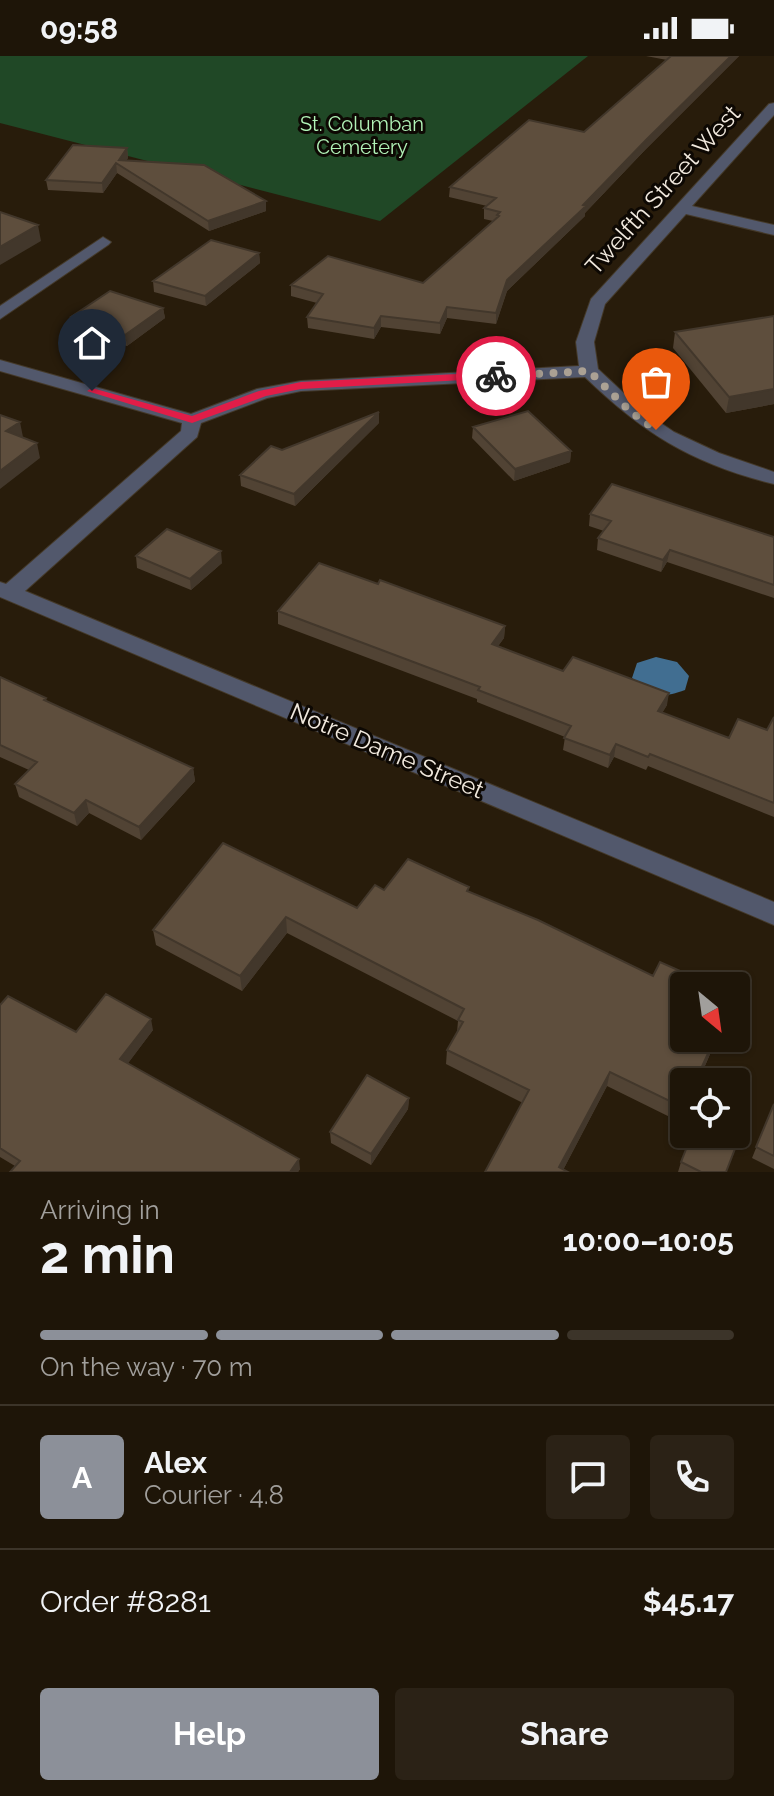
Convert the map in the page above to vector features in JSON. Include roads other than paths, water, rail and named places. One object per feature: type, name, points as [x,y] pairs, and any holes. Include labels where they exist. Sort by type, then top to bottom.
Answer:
[{"type":"street","name":"Twelfth Street West","points":[[589,371],[585,342],[597,303],[774,107]]},
{"type":"street","points":[[680,208],[774,230]]},
{"type":"street","points":[[0,314],[103,242]]},
{"type":"street","points":[[0,365],[192,420],[263,393],[301,386],[589,371],[631,412],[656,430],[712,456],[774,478]]},
{"type":"street","points":[[5,591],[190,433],[192,420]]},
{"type":"street","name":"Notre Dame Street","points":[[5,591],[774,914]]},
{"type":"water","points":[[656,657],[677,662],[689,676],[685,690],[656,695],[644,690],[632,678],[637,663]]},
{"type":"park label","name":"St. Columban Cemetery","points":[[362,136]]}]
